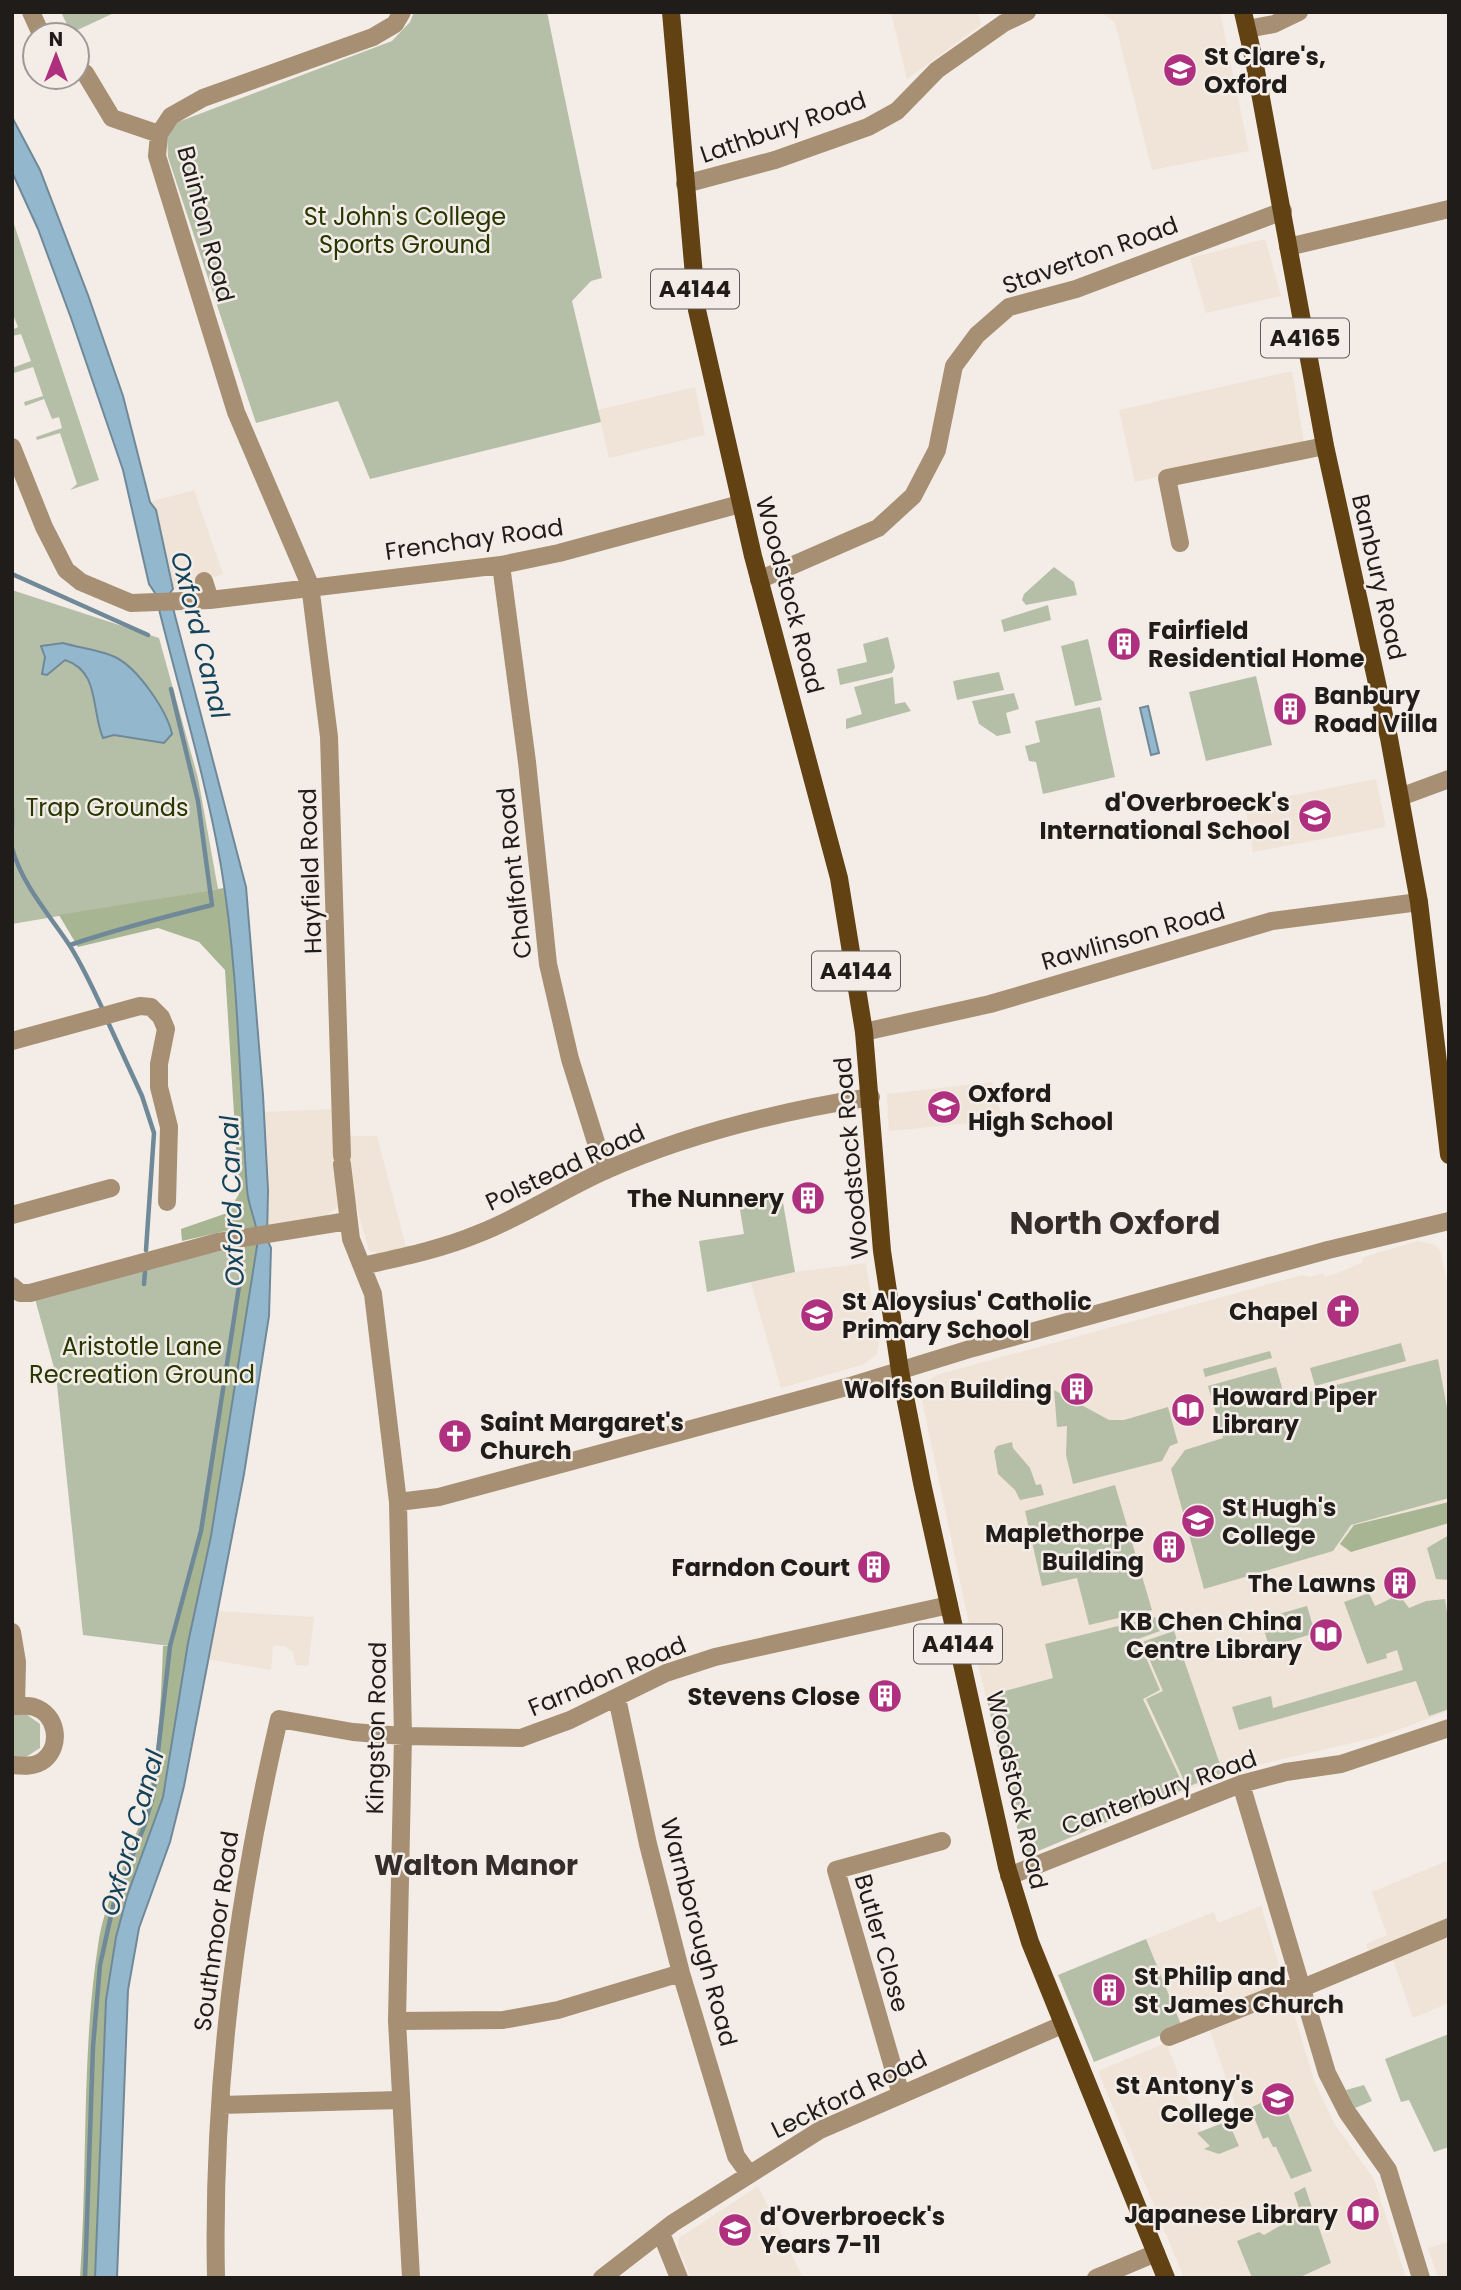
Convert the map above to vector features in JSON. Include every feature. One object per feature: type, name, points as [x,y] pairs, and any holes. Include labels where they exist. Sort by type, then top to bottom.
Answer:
[{"type":"main road","name":"Woodstock Road","points":[[671,12],[697,310],[740,504],[839,878],[864,1032],[882,1251],[900,1371],[949,1605],[1009,1876],[1030,1942],[1166,2278]]},
{"type":"main road","name":"Banbury Road","points":[[1245,20],[1325,446],[1400,797],[1419,902],[1449,1154]]},
{"type":"street","name":"Bainton Road","points":[[310,585],[236,412],[157,156],[159,134],[171,116],[203,98],[373,37],[395,24],[402,12]]},
{"type":"street","name":"Lathbury Road","points":[[685,184],[775,160],[867,127],[897,111],[937,70],[1004,23],[1027,12]]},
{"type":"street","points":[[1245,20],[1274,24],[1299,12]]},
{"type":"street","points":[[91,83],[112,118],[159,134]]},
{"type":"street","points":[[1289,247],[1449,209]]},
{"type":"street","name":"Staverton Road","points":[[759,580],[878,528],[913,496],[937,450],[954,366],[977,335],[1009,307],[1076,289],[1283,211]]},
{"type":"street","points":[[1180,543],[1167,478],[1325,446]]},
{"type":"street","name":"Frenchay Road","points":[[12,447],[44,527],[66,569],[81,582],[131,603],[210,600],[310,585],[502,565],[572,550],[740,504]]},
{"type":"street","name":"Chalfont Road","points":[[502,565],[527,762],[548,964],[570,1059],[605,1171]]},
{"type":"street","points":[[204,581],[210,600]]},
{"type":"street","name":"Hayfield Road","points":[[310,585],[329,737],[342,1160],[349,1230],[371,1264]]},
{"type":"street","points":[[1400,797],[1449,779]]},
{"type":"street","name":"Rawlinson Road","points":[[864,1032],[990,1004],[1272,921],[1419,902]]},
{"type":"street","points":[[14,1035],[83,1022],[140,1006],[151,1007],[161,1017],[166,1029],[159,1075],[169,1127],[167,1202]]},
{"type":"street","name":"Polstead Road","points":[[371,1264],[428,1252],[482,1233],[605,1171],[729,1128],[871,1097]]},
{"type":"street","points":[[12,1215],[111,1188]]},
{"type":"street","points":[[398,1502],[439,1497],[1328,1250],[1449,1221]]},
{"type":"street","points":[[16,1289],[30,1293],[127,1265],[247,1236],[293,1228],[349,1230]]},
{"type":"street","name":"Kingston Road","points":[[371,1264],[398,1502],[403,1736],[397,2021],[411,2278]]},
{"type":"street","name":"Farndon Road","points":[[403,1736],[521,1738],[570,1720],[666,1673],[715,1657],[949,1605]]},
{"type":"street","points":[[12,1632],[17,1662],[14,1706],[33,1706],[45,1712],[55,1726],[54,1745],[44,1760],[31,1766],[12,1765]]},
{"type":"street","name":"Warnborough Road","points":[[617,1698],[648,1844],[681,1973],[736,2156],[749,2174]]},
{"type":"street","name":"Southmoor Road","points":[[216,2278],[214,2201],[231,1973],[254,1824],[279,1719],[353,1732],[403,1736]]},
{"type":"street","name":"Canterbury Road","points":[[1009,1876],[1241,1784],[1286,1772],[1341,1764],[1449,1728]]},
{"type":"street","points":[[1241,1784],[1327,2073],[1347,2112],[1388,2170],[1422,2278]]},
{"type":"street","name":"Butler Close","points":[[901,2095],[836,1870],[942,1841]]},
{"type":"street","points":[[1169,2036],[1449,1927]]},
{"type":"street","points":[[397,2021],[503,2020],[558,2010],[681,1973]]},
{"type":"street","name":"Leckford Road","points":[[601,2278],[661,2233],[820,2130],[1062,2025]]},
{"type":"street","points":[[220,2105],[400,2100]]},
{"type":"street","points":[[661,2233],[679,2278]]},
{"type":"street","points":[[1096,2278],[1156,2253]]},
{"type":"shaded area","points":[[891,12],[978,12],[981,25],[907,79]]},
{"type":"shaded area","name":"St Clare's, Oxford","points":[[1101,12],[1220,12],[1249,151],[1152,170],[1115,23]]},
{"type":"shaded area","points":[[1265,239],[1281,296],[1206,313],[1190,258]]},
{"type":"shaded area","points":[[1292,371],[1304,443],[1135,482],[1119,410]]},
{"type":"shaded area","points":[[695,387],[705,435],[609,458],[598,410]]},
{"type":"shaded area","points":[[194,490],[223,574],[199,582],[197,587],[173,589],[156,510],[150,502]]},
{"type":"shaded area","name":"d'Overbroeck's International School","points":[[1376,779],[1386,827],[1253,852],[1245,805]]},
{"type":"shaded area","name":"Oxford High School","points":[[992,1082],[1003,1120],[889,1131],[887,1094]]},
{"type":"shaded area","points":[[334,1109],[338,1207],[322,1218],[267,1225],[264,1112]]},
{"type":"shaded area","points":[[349,1136],[377,1136],[406,1247],[383,1254],[369,1251],[355,1201]]},
{"type":"shaded area","name":"St Aloysius' Catholic Primary School","points":[[782,1197],[795,1272],[866,1263],[879,1345],[876,1355],[862,1365],[781,1388],[750,1280],[707,1292],[699,1241],[744,1234],[739,1204]]},
{"type":"shaded area","name":"St Hugh's College","points":[[1418,1241],[1435,1245],[1440,1250],[1449,1290],[1449,1711],[1378,1737],[1236,1770],[1024,1857],[974,1647],[921,1395],[924,1385],[936,1375],[1302,1275],[1310,1277],[1323,1273],[1325,1277],[1361,1263],[1364,1257]]},
{"type":"shaded area","points":[[216,1611],[314,1617],[308,1666],[296,1665],[293,1652],[284,1646],[273,1646],[271,1670],[207,1659]]},
{"type":"shaded area","points":[[1449,1860],[1449,2003],[1413,2018],[1393,1960],[1370,1953],[1366,1944],[1387,1935],[1372,1892]]},
{"type":"shaded area","name":"St Antony's College","points":[[1261,1906],[1315,2083],[1334,2123],[1374,2179],[1406,2278],[1184,2278],[1098,2071],[1166,2043],[1201,2131],[1239,2116],[1205,2016],[1182,2027],[1146,1939],[1214,1912],[1218,1923]]},
{"type":"shaded area","name":"d'Overbroeck's Years 7-11","points":[[758,2186],[803,2278],[691,2278],[678,2246],[679,2238]]},
{"type":"shaded area","points":[[1449,2242],[1449,2278],[1438,2278],[1428,2248]]},
{"type":"green space","points":[[61,12],[116,12],[91,24],[91,21],[65,21]]},
{"type":"green space","name":"St John's College Sports Ground","points":[[414,12],[547,12],[602,278],[591,281],[572,301],[601,422],[370,479],[338,401],[256,423],[168,157],[167,135],[178,122],[392,41],[410,22]]},
{"type":"green space","points":[[12,218],[99,480],[70,490],[77,484],[60,433],[37,440],[36,437],[62,428],[59,417],[52,419],[44,399],[25,406],[24,402],[43,396],[33,367],[14,373],[12,368],[31,361],[21,334],[12,336],[12,330],[18,327],[12,312]]},
{"type":"green space","points":[[1054,567],[1074,582],[1077,595],[1026,605],[1022,600],[1024,594]]},
{"type":"green space","name":"Trap Grounds","points":[[12,590],[159,638],[198,778],[218,889],[12,924]]},
{"type":"green space","points":[[1048,605],[1051,620],[1004,632],[1001,620]]},
{"type":"green space","points":[[888,637],[895,667],[892,673],[840,685],[837,669],[867,662],[863,644]]},
{"type":"green space","points":[[1088,639],[1102,700],[1075,706],[1061,646]]},
{"type":"green space","points":[[999,672],[1004,690],[957,700],[953,681]]},
{"type":"green space","points":[[1256,676],[1272,745],[1206,761],[1189,692]]},
{"type":"green space","points":[[893,677],[895,704],[905,702],[911,711],[846,729],[846,719],[862,714],[854,687]]},
{"type":"green space","points":[[1014,693],[1019,709],[1006,713],[1011,733],[997,736],[979,724],[972,701]]},
{"type":"green space","points":[[1100,707],[1115,777],[1043,794],[1036,762],[1029,761],[1025,746],[1040,742],[1035,721]]},
{"type":"green space","points":[[224,888],[236,1000],[247,1188],[258,1240],[211,1536],[188,1643],[163,1797],[127,1896],[106,2000],[95,2278],[80,2278],[87,2065],[99,1939],[107,1906],[138,1830],[153,1773],[163,1646],[170,1646],[201,1531],[245,1249],[239,1228],[182,1241],[181,1229],[227,1213],[239,1194],[225,970],[199,942],[158,928],[78,947],[59,915]]},
{"type":"green space","points":[[782,1197],[795,1272],[707,1292],[699,1241],[744,1234],[739,1204]]},
{"type":"green space","name":"Aristotle Lane Recreation Ground","points":[[234,1247],[240,1280],[220,1419],[201,1531],[170,1646],[83,1635],[56,1375],[35,1299]]},
{"type":"green space","points":[[1401,1343],[1406,1361],[1315,1386],[1310,1368]]},
{"type":"green space","points":[[1270,1351],[1272,1358],[1205,1377],[1203,1369]]},
{"type":"green space","points":[[1438,1359],[1449,1419],[1449,1498],[1351,1525],[1333,1551],[1204,1589],[1171,1469],[1185,1450],[1223,1438],[1208,1386],[1276,1367],[1285,1398]]},
{"type":"green space","points":[[1054,1390],[1109,1420],[1124,1420],[1168,1407],[1178,1443],[1170,1446],[1162,1461],[1073,1484],[1066,1455],[1067,1426],[1057,1427]]},
{"type":"green space","points":[[1012,1442],[1013,1448],[1030,1468],[1036,1485],[1041,1484],[1044,1495],[1020,1500],[1015,1490],[998,1474],[994,1451],[997,1446]]},
{"type":"green space","points":[[1115,1485],[1152,1610],[1089,1625],[1077,1578],[1042,1586],[1025,1511]]},
{"type":"green space","points":[[1449,1502],[1449,1523],[1351,1552],[1340,1544],[1354,1525]]},
{"type":"green space","points":[[1449,1535],[1449,1580],[1436,1579],[1427,1548]]},
{"type":"green space","points":[[1369,1593],[1375,1606],[1392,1598],[1403,1600],[1409,1608],[1426,1601],[1445,1599],[1449,1625],[1449,1709],[1429,1716],[1416,1681],[1239,1730],[1232,1707],[1271,1696],[1273,1708],[1403,1670],[1397,1650],[1386,1654],[1387,1658],[1367,1664],[1344,1602]]},
{"type":"green space","points":[[1307,1606],[1315,1633],[1269,1647],[1261,1619]]},
{"type":"green space","points":[[1155,1617],[1160,1631],[1138,1639],[1160,1690],[1143,1699],[1185,1789],[1024,1857],[986,1696],[1053,1678],[1045,1644]]},
{"type":"green space","points":[[1174,1631],[1223,1773],[1187,1787],[1146,1699],[1163,1691],[1142,1642]]},
{"type":"green space","points":[[12,1713],[26,1714],[40,1724],[40,1748],[26,1757],[12,1757]]},
{"type":"green space","points":[[1146,1939],[1182,2027],[1094,2062],[1058,1975]]},
{"type":"green space","points":[[1449,2034],[1449,2147],[1434,2152],[1409,2100],[1401,2102],[1385,2059]]},
{"type":"green space","points":[[1364,2085],[1372,2101],[1355,2108],[1346,2090]]},
{"type":"green space","points":[[1280,2094],[1312,2171],[1291,2179],[1276,2147],[1273,2147],[1268,2137],[1263,2139],[1250,2108]]},
{"type":"green space","points":[[1228,2121],[1239,2146],[1219,2154],[1204,2149],[1210,2146],[1197,2133]]},
{"type":"green space","points":[[1305,2187],[1331,2263],[1298,2278],[1252,2278],[1237,2241],[1259,2232],[1264,2235],[1301,2214],[1294,2193]]},
{"type":"water","points":[[12,117],[40,170],[123,396],[150,502],[156,510],[173,589],[170,593],[173,608],[246,887],[263,1095],[268,1190],[267,1239],[271,1248],[269,1316],[244,1474],[184,1786],[170,1842],[139,1928],[128,1990],[117,2278],[95,2278],[106,2000],[116,1937],[127,1896],[163,1797],[188,1643],[211,1536],[258,1240],[247,1189],[232,946],[221,866],[207,797],[155,593],[149,584],[123,470],[38,229],[12,172]]},
{"type":"water","points":[[63,643],[115,657],[133,670],[150,691],[169,725],[172,734],[164,743],[114,735],[103,738],[93,693],[84,673],[65,660],[47,675],[42,674],[45,657],[41,646]]},
{"type":"water","points":[[1148,706],[1159,753],[1151,755],[1140,708]]},
{"type":"waterway","points":[[12,574],[148,635]]},
{"type":"waterway","points":[[70,945],[212,905],[198,801],[171,689]]},
{"type":"waterway","points":[[12,808],[12,827]]},
{"type":"waterway","points":[[12,848],[22,874],[73,951],[104,1012]]},
{"type":"waterway","points":[[107,1020],[142,1096],[154,1133],[146,1250]]},
{"type":"waterway","points":[[144,1284],[145,1272]]},
{"type":"waterway","name":"Oxford Canal","points":[[85,2278],[93,2047],[100,1965],[114,1902],[145,1824],[153,1796],[170,1646],[201,1531],[240,1280]]},
{"type":"place","name":"St Clare's, Oxford","points":[[1180,70]]},
{"type":"place","name":"Fairfield Residential Home","points":[[1124,644]]},
{"type":"place","name":"Banbury Road Villa","points":[[1290,709]]},
{"type":"place","name":"d'Overbroeck's International School","points":[[1315,816]]},
{"type":"place","name":"Oxford High School","points":[[944,1107]]},
{"type":"place","name":"The Nunnery","points":[[808,1198]]},
{"type":"place","name":"Chapel","points":[[1343,1311]]},
{"type":"place","name":"St Aloysius' Catholic Primary School","points":[[817,1315]]},
{"type":"place","name":"Wolfson Building","points":[[1077,1389]]},
{"type":"place","name":"Howard Piper Library","points":[[1188,1410]]},
{"type":"place","name":"Saint Margaret's Church","points":[[455,1436]]},
{"type":"place","name":"St Hugh's College","points":[[1198,1521]]},
{"type":"place","name":"Maplethorpe Building","points":[[1169,1547]]},
{"type":"place","name":"Farndon Court","points":[[874,1567]]},
{"type":"place","name":"The Lawns","points":[[1400,1583]]},
{"type":"place","name":"KB Chen China Centre Library","points":[[1326,1635]]},
{"type":"place","name":"Stevens Close","points":[[885,1696]]},
{"type":"place","name":"St Philip and St James Church","points":[[1109,1990]]},
{"type":"place","name":"St Antony's College","points":[[1278,2099]]},
{"type":"place","name":"Japanese Library","points":[[1363,2214]]},
{"type":"place","name":"d'Overbroeck's Years 7-11","points":[[735,2230]]},
{"type":"district","name":"North Oxford","points":[[1115,1222]]},
{"type":"district","name":"Walton Manor","points":[[476,1865]]}]
